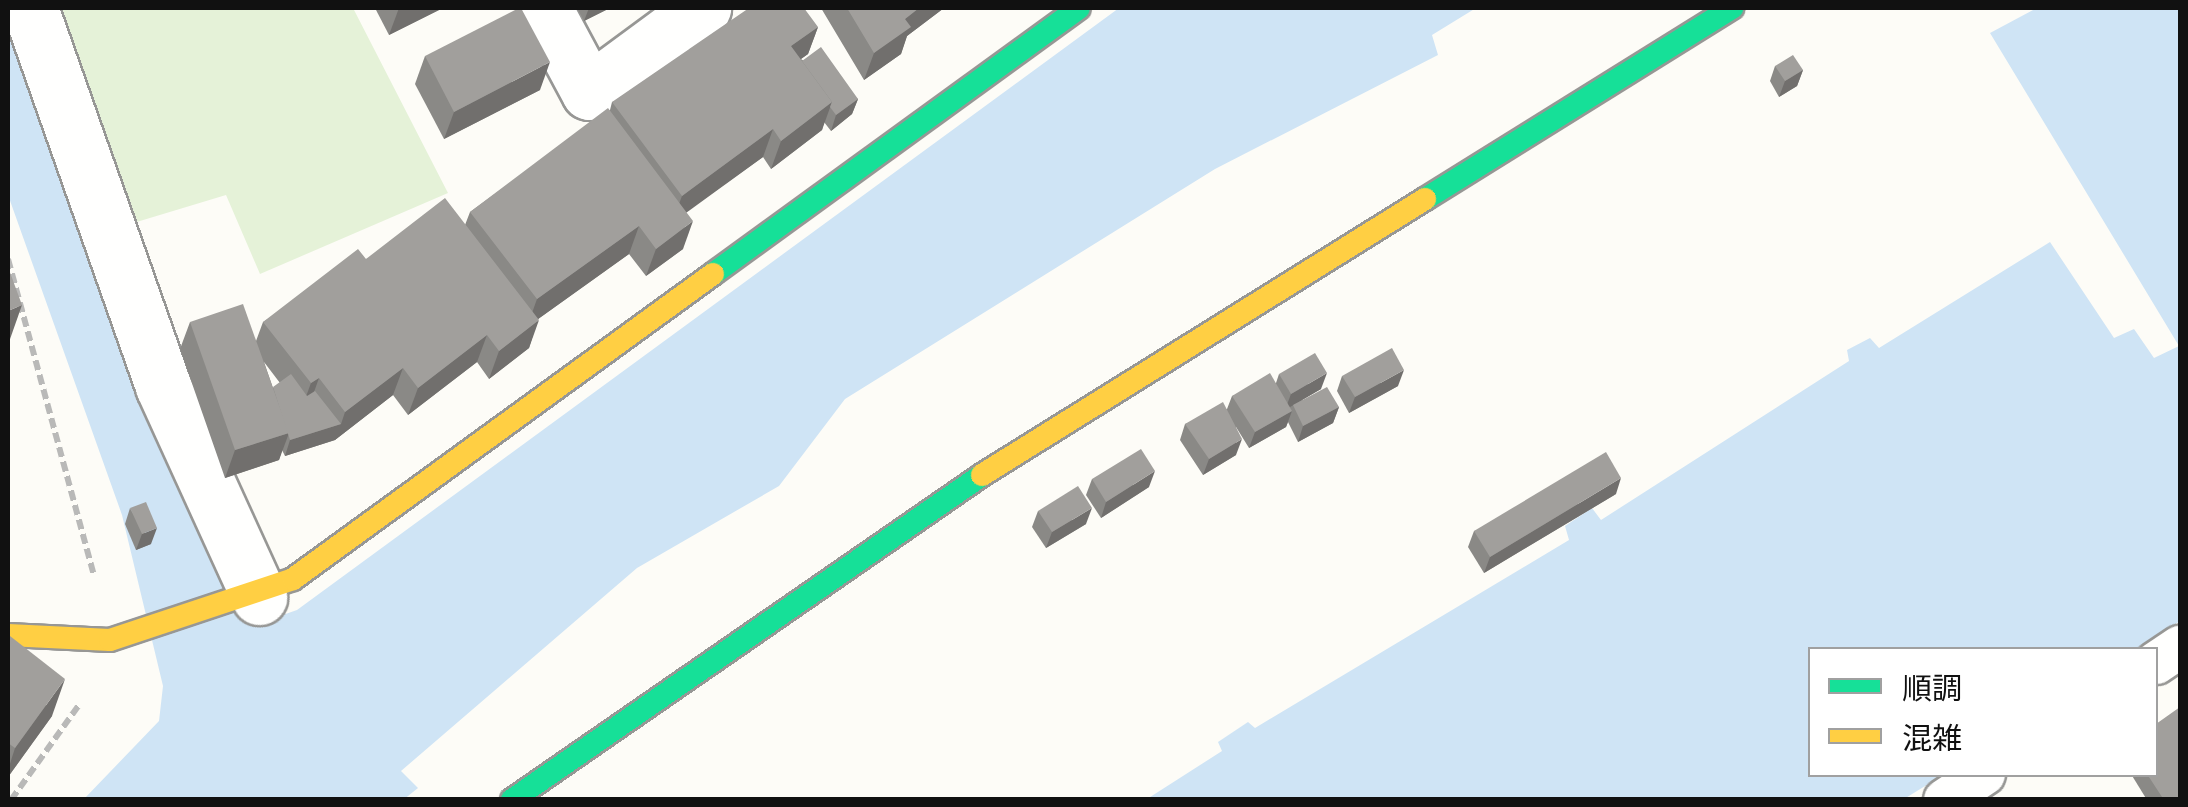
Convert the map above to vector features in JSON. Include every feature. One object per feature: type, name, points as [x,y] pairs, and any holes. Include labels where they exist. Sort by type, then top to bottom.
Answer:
[{"type":"street","points":[[30,8],[163,386],[252,600]]},
{"type":"street","points":[[544,8],[589,92],[703,8]]},
{"type":"street","points":[[8,635],[110,640],[252,600],[383,519],[1079,8]]},
{"type":"street","points":[[512,800],[868,545],[1732,8]]},
{"type":"lane","points":[[2158,663],[2180,647]]},
{"type":"lane","points":[[1946,800],[1980,777]]},
{"type":"path","points":[[8,259],[110,640],[77,709],[12,800]]},
{"type":"green space","points":[[50,8],[353,8],[448,193],[260,274],[226,195],[130,224]]},
{"type":"water","points":[[8,8],[219,568],[251,626],[297,610],[1119,8],[1476,8],[1432,35],[1438,55],[1215,169],[845,399],[779,486],[637,568],[401,771],[418,788],[403,800],[84,799],[159,721],[163,686],[122,515],[8,195]]},
{"type":"water","points":[[2037,8],[2180,8],[2180,621],[2139,647],[1808,647],[1808,777],[1940,777],[1904,799],[1147,799],[1222,751],[1218,742],[1248,722],[1255,728],[1569,540],[1565,526],[1592,508],[1601,520],[1849,361],[1847,350],[1870,338],[1879,348],[2050,242],[2114,338],[2134,329],[2154,358],[2179,346],[1990,33]]},
{"type":"building","points":[[519,8],[550,62],[454,112],[425,56]]},
{"type":"building","points":[[749,8],[804,8],[818,27],[791,46],[832,102],[781,141],[773,129],[682,196],[612,102]]},
{"type":"building","points":[[847,8],[919,8],[905,19],[911,27],[874,53]]},
{"type":"building","points":[[821,47],[858,99],[836,115],[830,107],[832,102],[802,61]]},
{"type":"building","points":[[1793,55],[1803,70],[1785,81],[1775,66]]},
{"type":"building","points":[[608,108],[693,221],[656,249],[639,226],[537,299],[470,212]]},
{"type":"building","points":[[445,198],[539,320],[499,351],[487,335],[418,388],[403,368],[345,412],[319,378],[311,383],[263,322],[358,249],[366,259]]},
{"type":"building","points":[[8,267],[22,305],[8,311]]},
{"type":"building","points":[[243,304],[289,433],[235,450],[190,322]]},
{"type":"building","points":[[1392,348],[1404,370],[1355,397],[1342,376]]},
{"type":"building","points":[[1315,353],[1327,373],[1291,394],[1279,374]]},
{"type":"building","points":[[1270,373],[1292,411],[1255,432],[1232,396]]},
{"type":"building","points":[[291,374],[307,396],[315,391],[341,424],[290,440],[273,387]]},
{"type":"building","points":[[1327,387],[1339,407],[1303,426],[1293,405]]},
{"type":"building","points":[[1223,402],[1242,439],[1209,459],[1185,424]]},
{"type":"building","points":[[1141,449],[1155,471],[1106,502],[1092,479]]},
{"type":"building","points":[[1606,452],[1621,478],[1490,557],[1474,531]]},
{"type":"building","points":[[1078,486],[1092,508],[1052,532],[1038,511]]},
{"type":"building","points":[[146,502],[157,528],[142,534],[130,508]]},
{"type":"building","points":[[10,636],[65,679],[15,748],[8,743]]},
{"type":"building","points":[[2180,707],[2180,800],[2164,800],[2149,777],[2158,777],[2158,723]]},
{"type":"traffic: fast","points":[[713,274],[1079,8]]},
{"type":"traffic: fast","points":[[1425,199],[1732,8]]},
{"type":"traffic: fast","points":[[512,800],[982,475]]},
{"type":"traffic: slow","points":[[982,475],[1425,199]]},
{"type":"traffic: slow","points":[[8,635],[110,640],[293,579],[713,274]]}]
